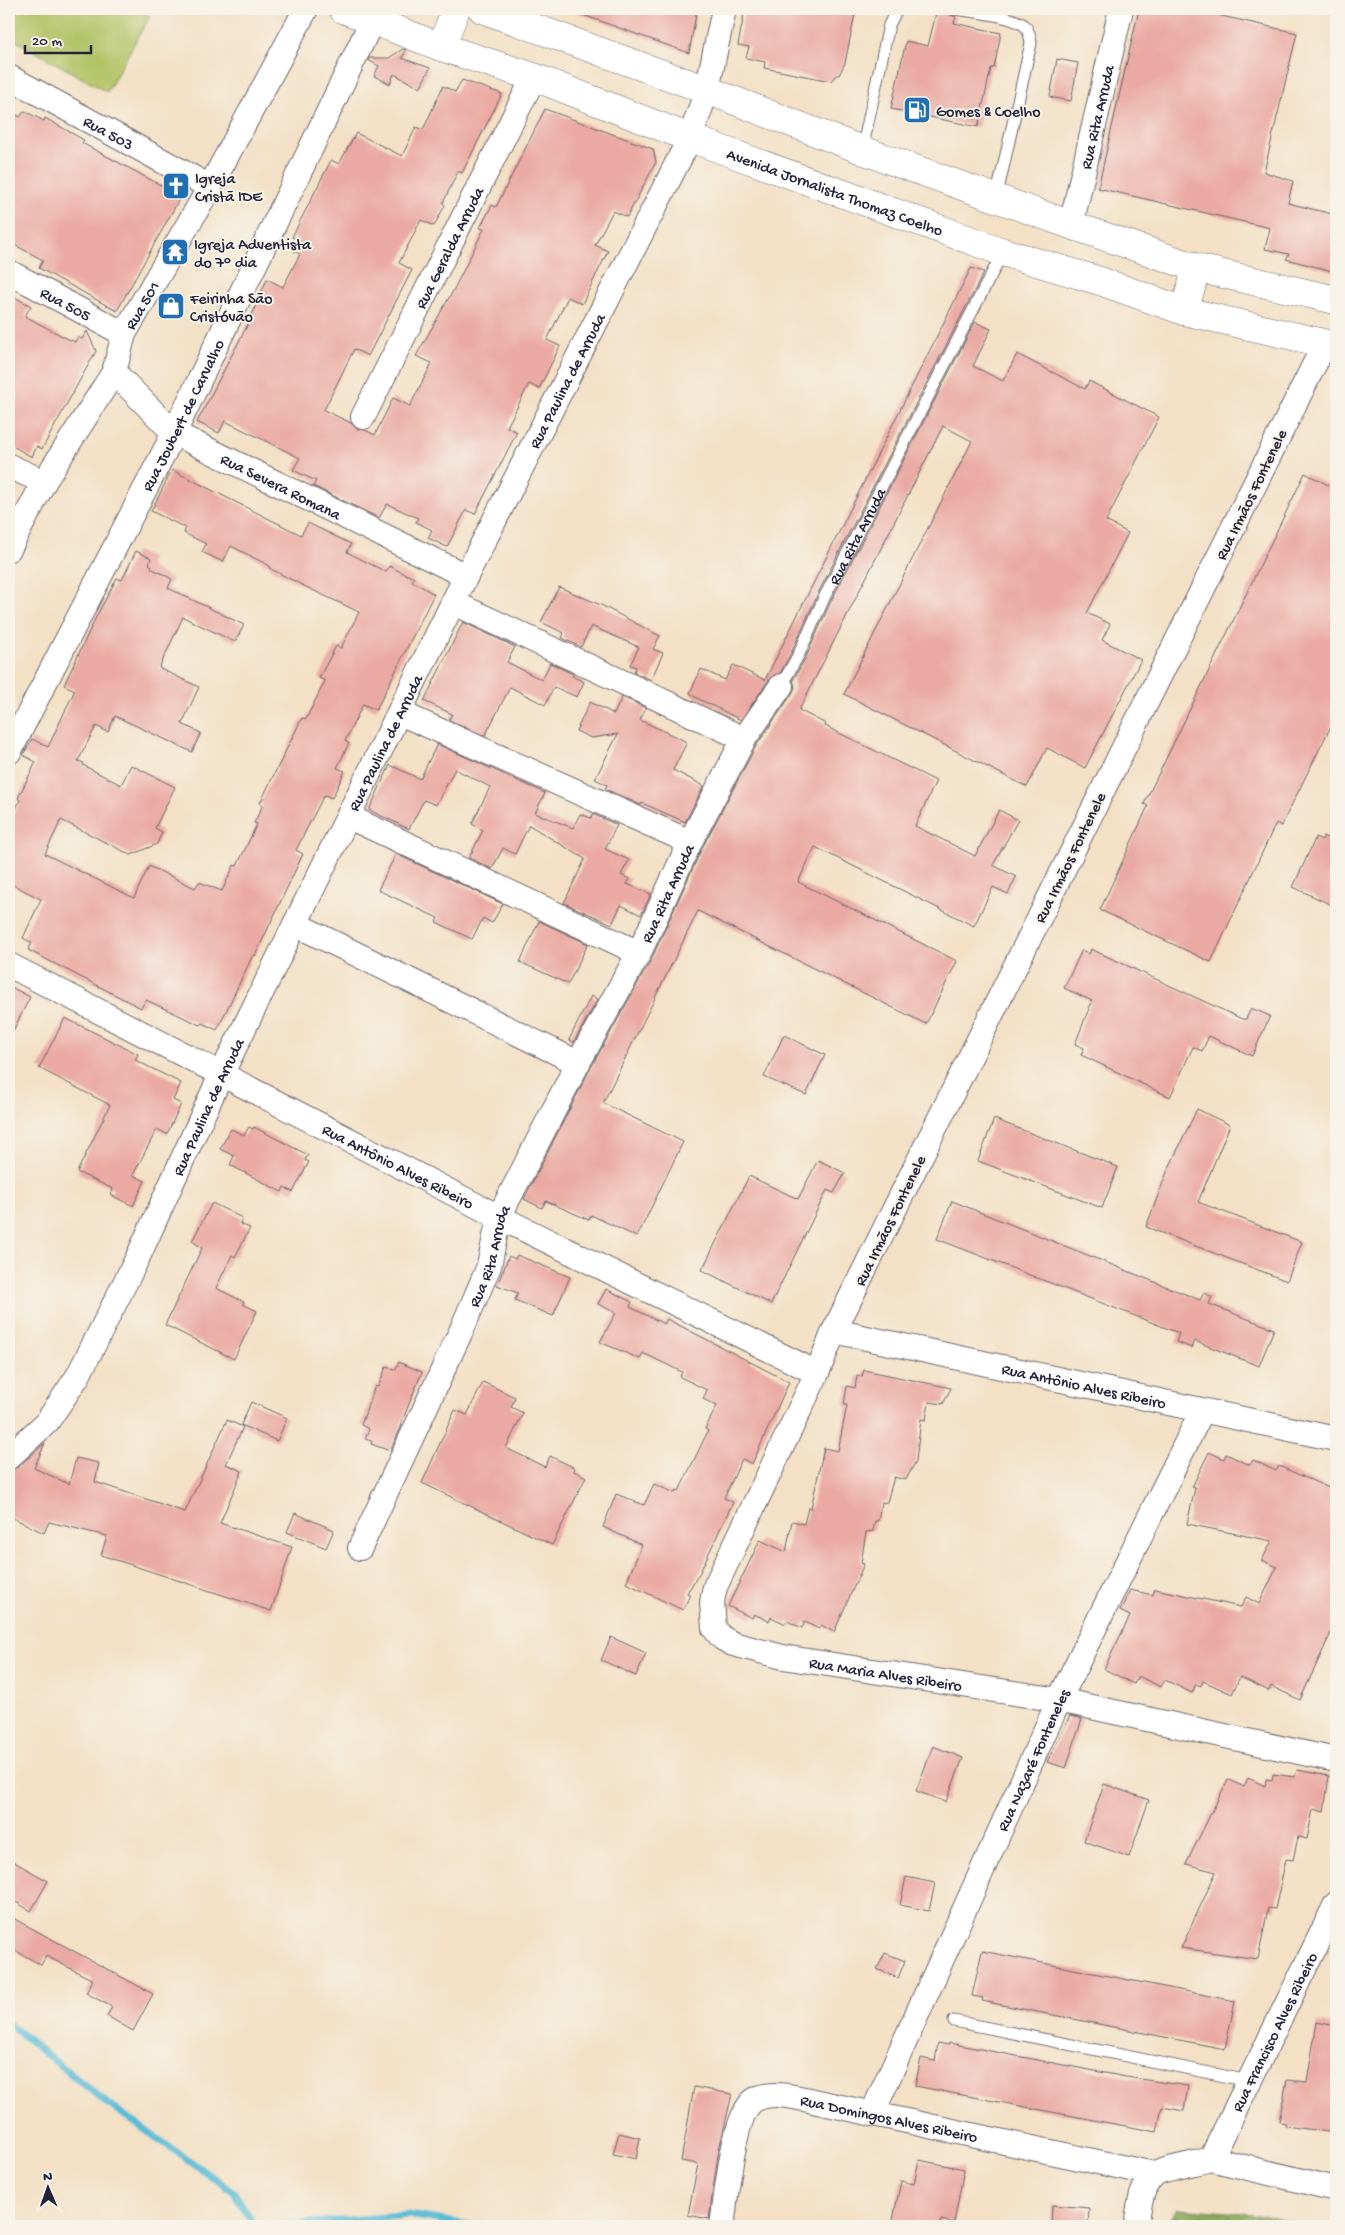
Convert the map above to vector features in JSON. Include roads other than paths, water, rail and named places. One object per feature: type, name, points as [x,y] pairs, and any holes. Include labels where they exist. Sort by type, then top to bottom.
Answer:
[{"type":"main road","name":"Avenida Jornalista Thomaz Coelho","points":[[343,9],[373,19],[441,47],[534,77],[690,138],[1003,252],[1100,281],[1184,311],[1330,344]]},
{"type":"main road","points":[[441,47],[456,9]]},
{"type":"main road","points":[[482,9],[707,90],[996,199],[1197,268],[1336,300]]},
{"type":"main road","points":[[1184,311],[1197,268]]},
{"type":"street","name":"Rua 501","points":[[9,549],[44,482],[114,372],[124,334],[210,187],[306,9]]},
{"type":"street","name":"Rua Paulina de Arruda","points":[[9,1457],[47,1422],[78,1376],[137,1259],[220,1075],[349,817],[466,576],[690,138],[707,90],[724,9]]},
{"type":"street","name":"Rua Rita Arruda","points":[[1071,225],[1121,9]]},
{"type":"street","name":"Rua Joubert de Carvalho","points":[[9,752],[174,434],[373,19]]},
{"type":"street","name":"Rua 503","points":[[9,77],[210,187]]},
{"type":"street","name":"Rua Geralda Arruda","points":[[363,417],[534,77]]},
{"type":"street","name":"Rua 505","points":[[9,272],[124,334]]},
{"type":"street","name":"Rua Irmãos Fontenele","points":[[817,1373],[834,1331],[1330,344]]},
{"type":"street","name":"Rua Severa Romana","points":[[114,372],[174,434],[466,576]]},
{"type":"street","points":[[9,466],[44,482]]},
{"type":"street","points":[[454,603],[744,739]]},
{"type":"street","name":"Rua Rita Arruda","points":[[360,1548],[462,1329],[485,1275],[499,1217],[578,1063],[639,953],[690,842],[744,739],[781,686]]},
{"type":"street","points":[[400,713],[690,842]]},
{"type":"street","points":[[349,817],[639,953]]},
{"type":"street","points":[[295,924],[578,1063]]},
{"type":"street","name":"Rua Antônio Alves Ribeiro","points":[[9,965],[499,1217],[817,1373]]},
{"type":"street","name":"Rua Antônio Alves Ribeiro","points":[[834,1331],[1336,1438]]},
{"type":"street","name":"Rua Maria Alves Ribeiro","points":[[817,1373],[715,1587],[712,1602],[714,1628],[722,1638],[733,1644],[783,1657],[1059,1700],[1336,1760]]},
{"type":"street","name":"Rua Nazaré Fonteneles","points":[[872,2114],[1059,1700],[1202,1410]]},
{"type":"street","name":"Rua Francisco Alves Ribeiro","points":[[1211,2159],[1336,1904]]},
{"type":"street","name":"Rua Domingos Alves Ribeiro","points":[[722,2226],[738,2125],[746,2108],[755,2100],[769,2096],[785,2095],[1154,2174]]},
{"type":"street","points":[[1136,2226],[1143,2191],[1154,2174],[1211,2159],[1336,2189]]},
{"type":"lane","points":[[862,150],[889,25],[897,9]]},
{"type":"lane","points":[[955,9],[1012,20],[1024,26],[1030,33],[1031,43],[996,199]]},
{"type":"lane","name":"Rua Rita Arruda","points":[[781,686],[799,654],[825,596],[1003,252]]},
{"type":"lane","points":[[954,2021],[1249,2081]]},
{"type":"waterway","points":[[9,2024],[108,2104],[234,2192],[255,2226]]},
{"type":"waterway","points":[[275,2226],[409,2215],[475,2226]]},
{"type":"place","name":"Gomes & Coelho","points":[[917,110]]},
{"type":"place","name":"Igreja Cristã IDE","points":[[176,186]]},
{"type":"place","name":"Igreja Adventista do 7° dia","points":[[175,252]]},
{"type":"place","name":"Feirinha São Cristóvão","points":[[171,306]]}]
